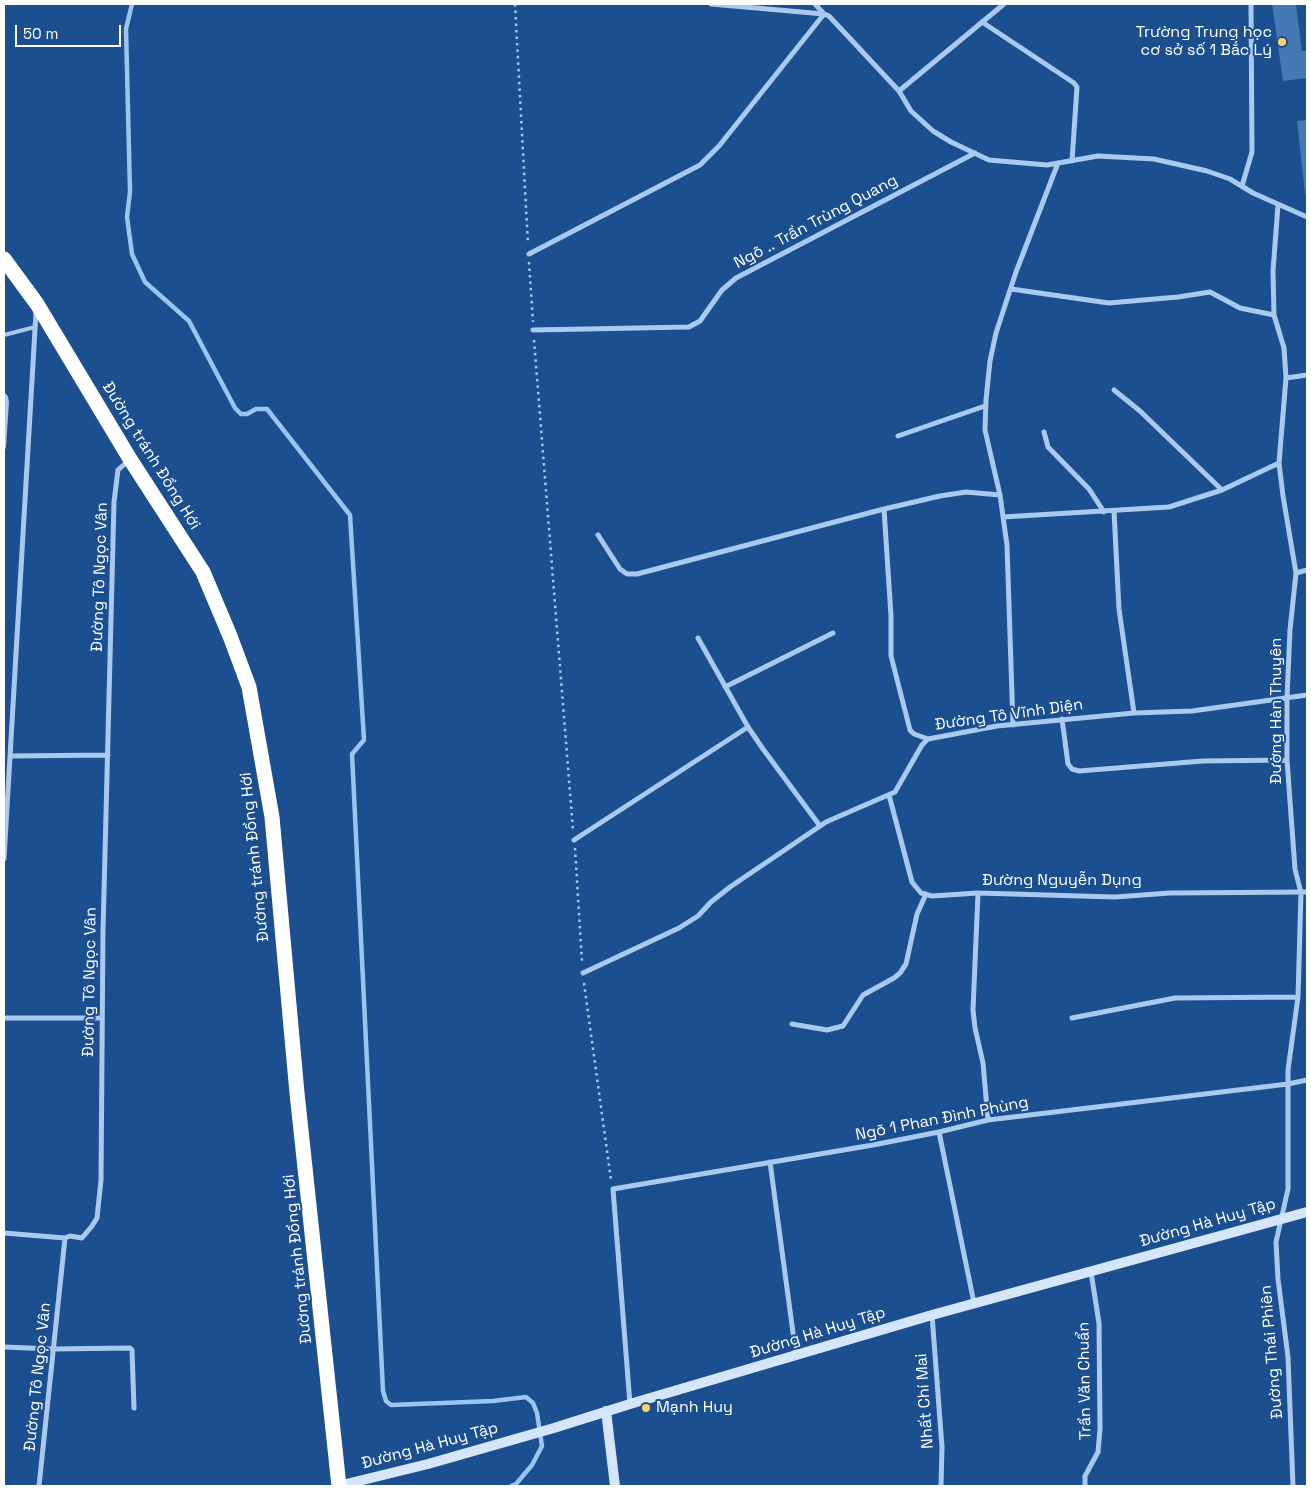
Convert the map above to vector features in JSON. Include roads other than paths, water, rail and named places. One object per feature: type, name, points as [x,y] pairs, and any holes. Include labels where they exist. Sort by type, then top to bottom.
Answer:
[{"type":"highway","name":"Đường tránh Đồng Hới","points":[[4,259],[37,304],[130,459],[203,572],[249,687],[272,817],[297,1093],[339,1486]]},
{"type":"main road","name":"Đường Hà Huy Tập","points":[[339,1486],[428,1464],[554,1428],[932,1314],[1307,1212]]},
{"type":"main road","points":[[606,1411],[615,1486]]},
{"type":"street","points":[[711,4],[829,16],[899,91],[912,111],[934,131],[951,142],[989,160],[1047,165],[1098,156],[1154,159],[1207,171],[1307,217]]},
{"type":"street","points":[[815,4],[824,14]]},
{"type":"street","points":[[899,91],[1004,4]]},
{"type":"street","points":[[1242,186],[1252,152],[1251,4]]},
{"type":"street","points":[[529,254],[700,165],[719,146],[824,14]]},
{"type":"street","points":[[982,22],[1074,83],[1077,87],[1072,160]]},
{"type":"street","name":"Ngõ .. Trần Trùng Quang","points":[[533,330],[689,327],[700,321],[722,290],[736,278],[974,153]]},
{"type":"street","points":[[1013,725],[1008,574],[1000,495],[985,430],[985,406],[990,361],[996,333],[1010,289],[1058,163]]},
{"type":"street","name":"Đường Hàn Thuyên","points":[[1278,205],[1273,271],[1274,315],[1284,348],[1286,378],[1279,463],[1296,573],[1290,630],[1287,760],[1295,869],[1301,893],[1298,997],[1288,1070],[1288,1189],[1282,1218]]},
{"type":"street","points":[[1010,289],[1109,303],[1178,297],[1210,292],[1240,308],[1274,315]]},
{"type":"street","points":[[4,859],[37,304]]},
{"type":"street","points":[[1286,378],[1307,375]]},
{"type":"street","points":[[1114,390],[1140,411],[1222,490]]},
{"type":"street","points":[[898,436],[985,406]]},
{"type":"street","points":[[1044,432],[1048,447],[1089,489],[1104,512]]},
{"type":"street","name":"Đường Tô Ngọc Vân","points":[[39,1486],[65,1238],[70,1236],[82,1238],[97,1218],[101,1180],[102,1018],[114,502],[118,470],[130,459]]},
{"type":"street","points":[[1003,518],[1169,507],[1222,490],[1279,463]]},
{"type":"street","points":[[598,535],[620,570],[626,574],[637,574],[884,508],[966,492],[1000,495]]},
{"type":"street","points":[[884,508],[891,616],[891,656],[910,730],[914,734],[928,739]]},
{"type":"street","points":[[1114,511],[1119,609],[1134,713]]},
{"type":"street","points":[[1296,573],[1307,570]]},
{"type":"street","points":[[725,688],[832,634]]},
{"type":"street","points":[[698,638],[748,727],[820,826]]},
{"type":"street","name":"Đường Tô Vĩnh Diện","points":[[583,974],[679,928],[698,916],[711,902],[730,887],[820,826],[895,792],[922,745],[928,739],[1062,719],[1134,713],[1192,711],[1307,695]]},
{"type":"street","points":[[1062,719],[1068,764],[1072,769],[1078,771],[1203,761],[1287,760]]},
{"type":"street","points":[[574,840],[748,727]]},
{"type":"street","points":[[10,756],[108,755]]},
{"type":"street","points":[[792,1024],[827,1030],[843,1026],[864,995],[894,978],[906,964],[917,914],[926,894],[921,893],[912,882],[889,794]]},
{"type":"street","name":"Đường Nguyễn Dụng","points":[[926,894],[932,896],[978,893],[1115,897],[1170,893],[1307,892]]},
{"type":"street","points":[[978,893],[973,1010],[983,1063],[988,1120]]},
{"type":"street","points":[[1072,1018],[1175,998],[1298,997]]},
{"type":"street","points":[[4,1018],[102,1018]]},
{"type":"street","name":"Ngõ 1 Phan Đình Phùng","points":[[630,1404],[612,1189],[873,1145],[988,1120],[1288,1084],[1307,1080]]},
{"type":"street","points":[[939,1132],[974,1303]]},
{"type":"street","points":[[770,1162],[796,1355]]},
{"type":"street","name":"Đường Thái Phiên","points":[[1282,1218],[1276,1242],[1278,1279],[1288,1357],[1293,1486]]},
{"type":"street","points":[[4,1233],[65,1238]]},
{"type":"street","name":"Trần Văn Chuẩn","points":[[1085,1486],[1085,1476],[1098,1452],[1100,1429],[1099,1323],[1091,1272]]},
{"type":"street","name":"Nhất Chí Mai","points":[[932,1314],[942,1447],[940,1486]]},
{"type":"street","points":[[4,1347],[53,1349],[130,1348],[132,1350],[134,1408]]},
{"type":"lane","points":[[4,335],[35,327]]},
{"type":"lane","points":[[4,395],[7,402],[4,447]]},
{"type":"waterway","points":[[132,4],[126,29],[130,192],[127,217],[132,254],[145,282],[189,321],[235,408],[241,414],[247,414],[256,409],[267,409],[350,515],[364,740],[352,754],[383,1391],[386,1401],[391,1405],[493,1401],[526,1397],[533,1403],[537,1413],[542,1446],[532,1465],[516,1484],[511,1486]]},
{"type":"place","name":"Trường Trung học cơ sở số 1 Bắc Lý","points":[[1282,42]]},
{"type":"place","name":"Mạnh Huy","points":[[646,1408]]}]
